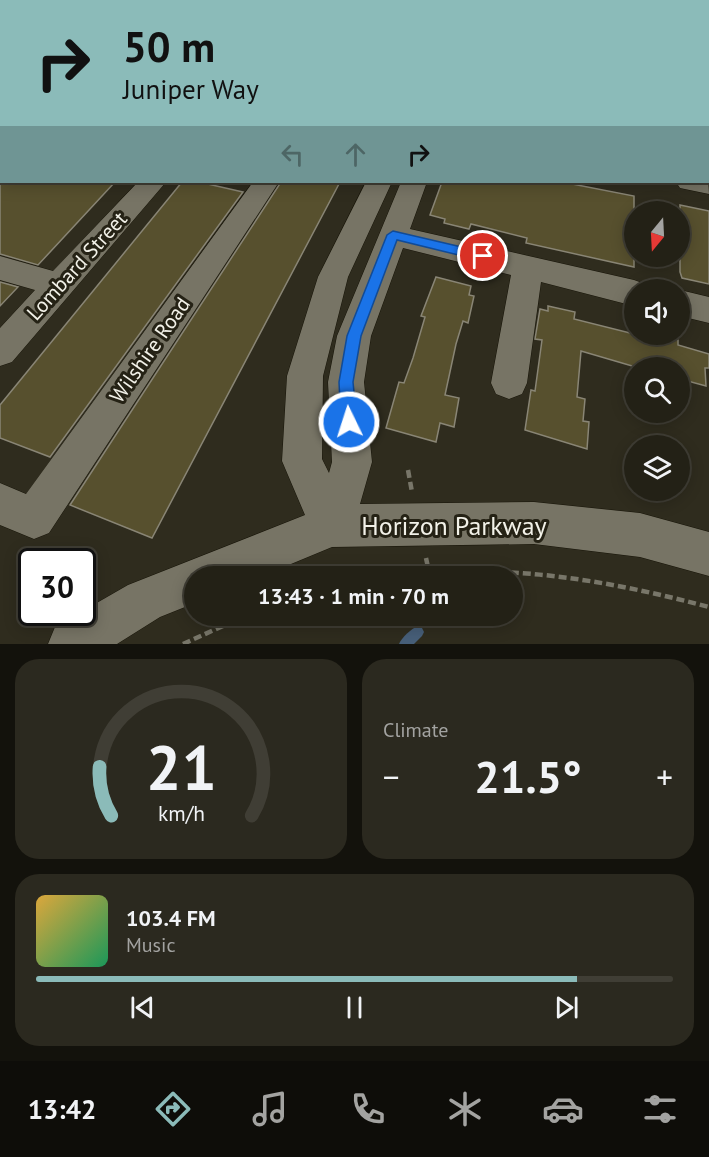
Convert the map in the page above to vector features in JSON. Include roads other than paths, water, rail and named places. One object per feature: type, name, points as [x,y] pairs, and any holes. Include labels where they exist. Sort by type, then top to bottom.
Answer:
[{"type":"street","name":"Lombard Street","points":[[0,351],[152,183]]},
{"type":"street","name":"Wilshire Road","points":[[17,511],[265,183]]},
{"type":"street","points":[[332,526],[302,461],[305,375],[333,277],[379,183]]},
{"type":"street","points":[[332,526],[352,462],[346,382],[354,336],[414,183]]},
{"type":"street","points":[[393,235],[624,290]]},
{"type":"street","points":[[509,383],[528,267]]},
{"type":"street","points":[[0,268],[59,285]]},
{"type":"street","points":[[690,305],[709,310]]},
{"type":"street","name":"Horizon Parkway","points":[[231,566],[332,526],[534,523],[640,535],[709,554]]},
{"type":"street","points":[[72,644],[144,601],[184,585]]},
{"type":"waterway","points":[[405,644],[418,632]]}]
